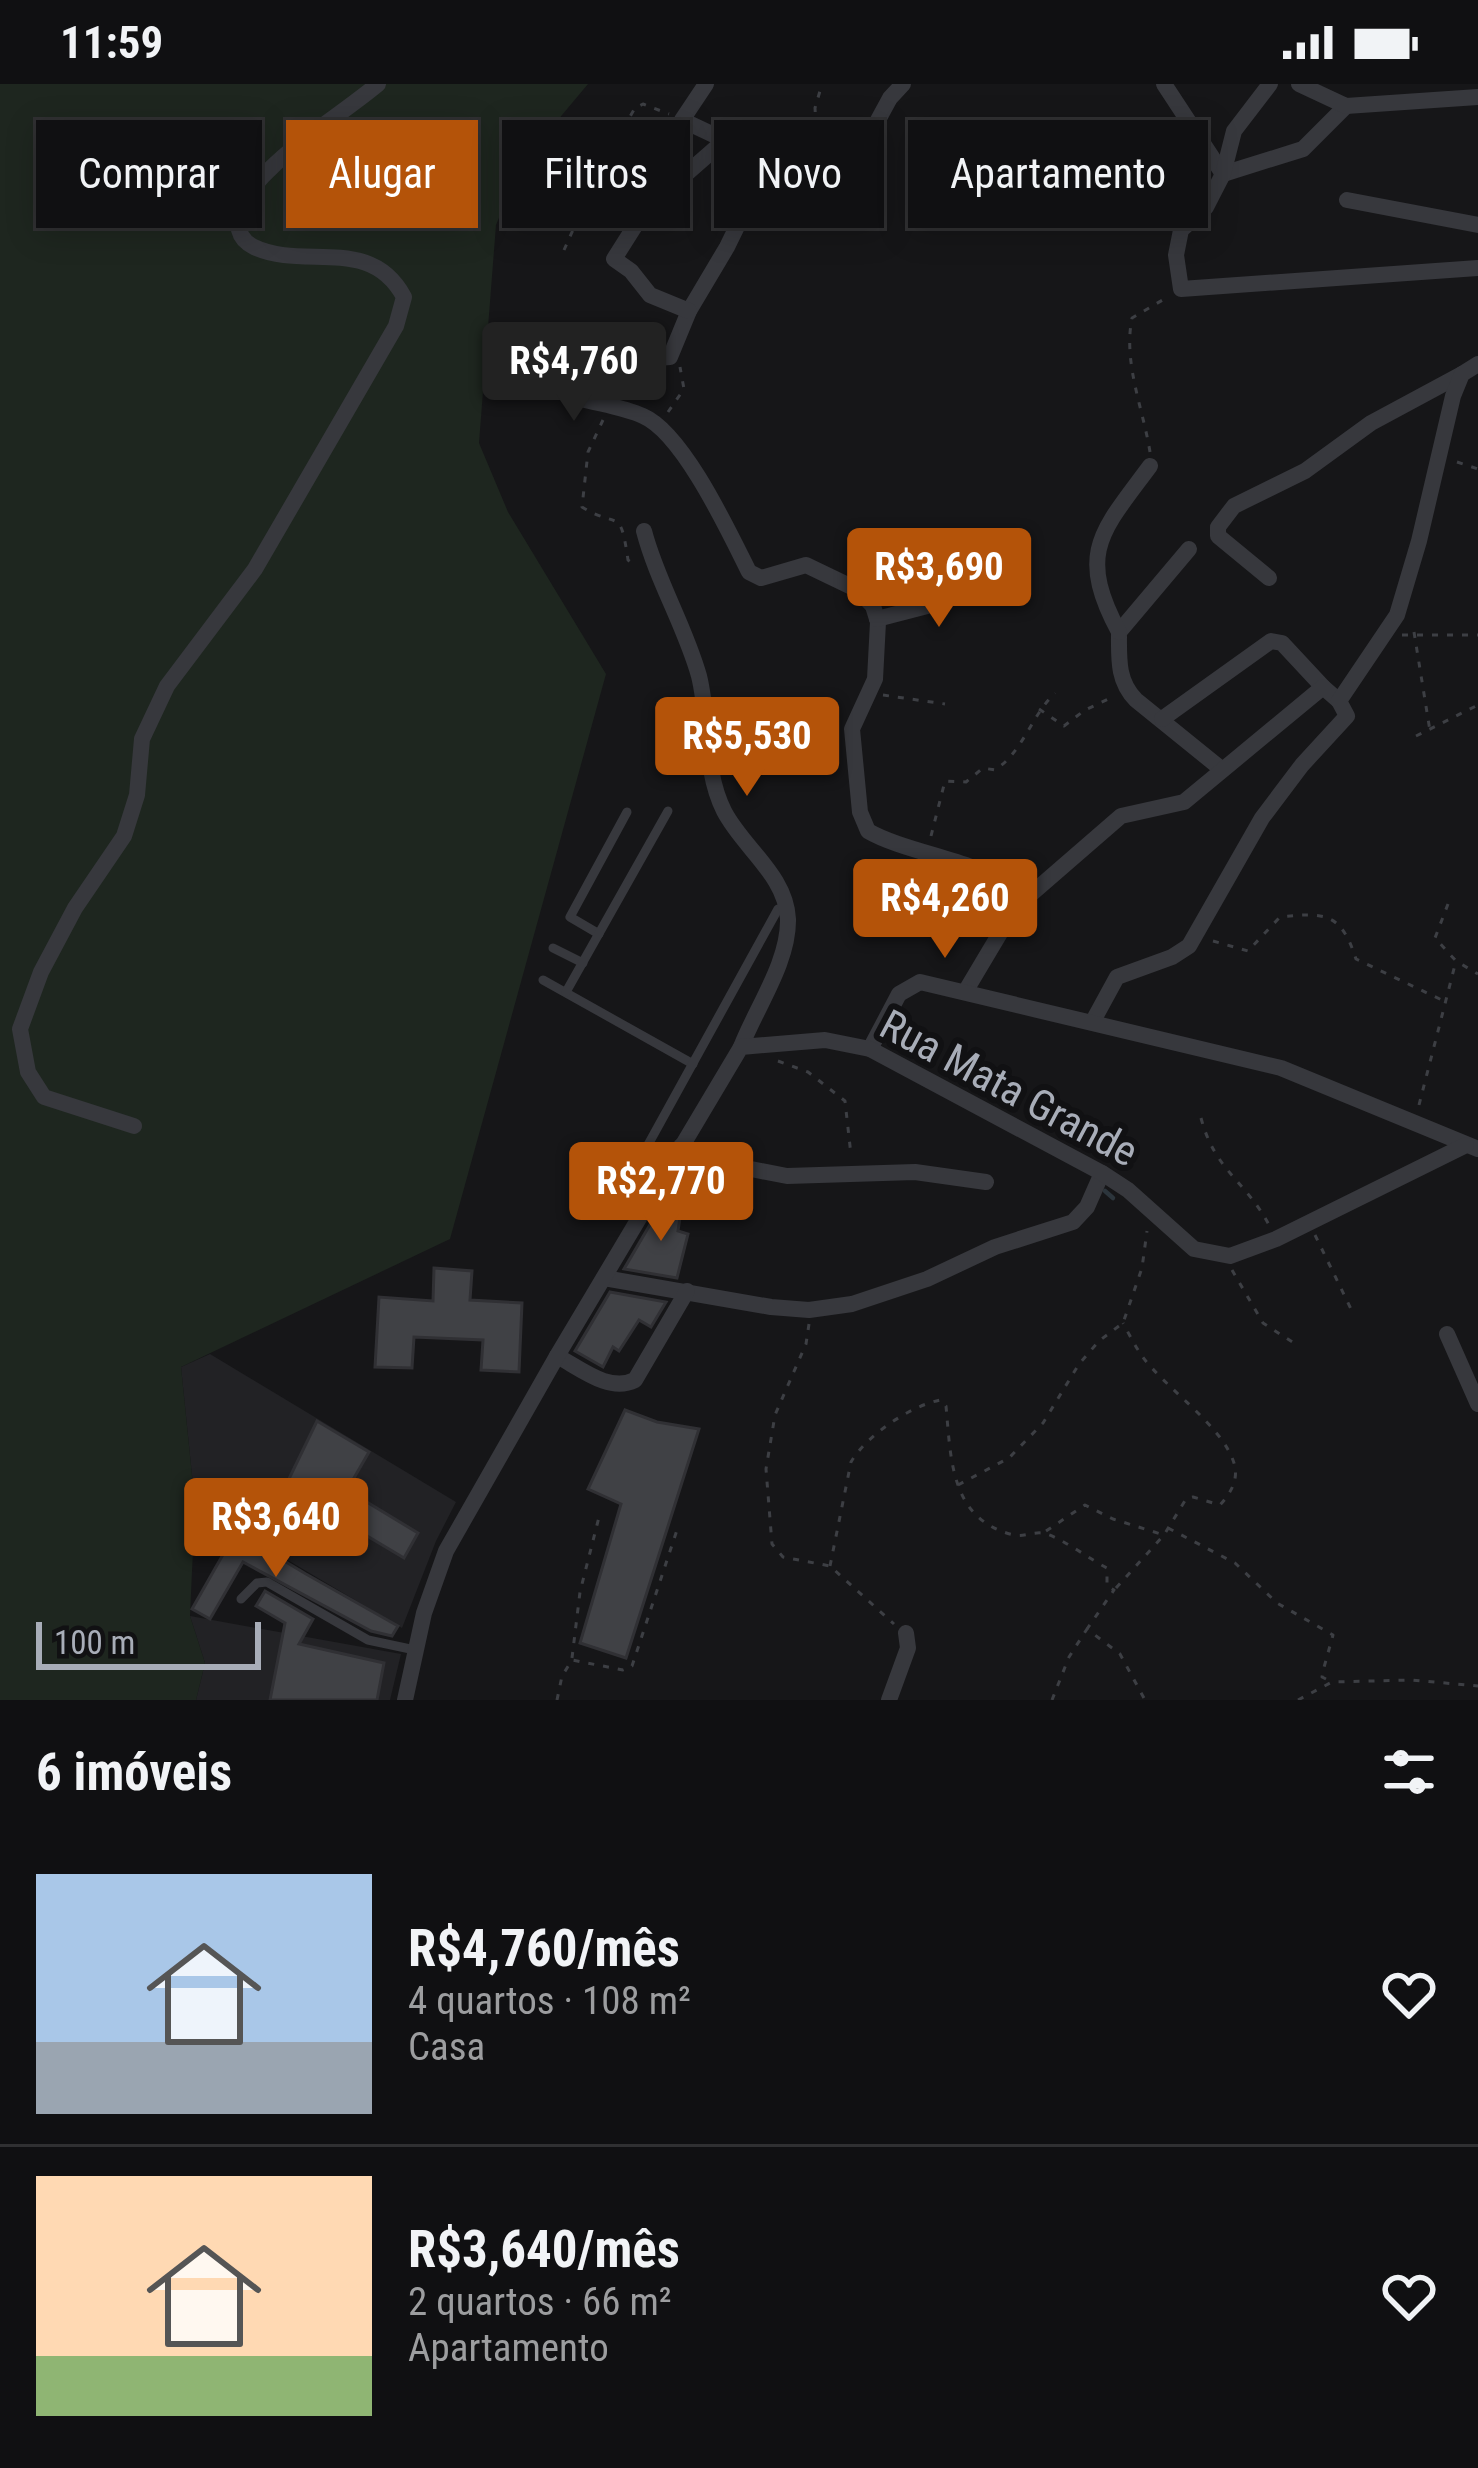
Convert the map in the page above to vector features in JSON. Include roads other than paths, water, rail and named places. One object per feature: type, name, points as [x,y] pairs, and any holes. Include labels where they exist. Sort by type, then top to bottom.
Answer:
[{"type":"street","points":[[134,1126],[44,1097],[28,1072],[20,1029],[41,972],[75,908],[124,836],[137,795],[142,739],[167,686],[255,569],[396,326],[404,297],[393,276],[368,263],[329,255],[256,248],[242,235],[239,222],[245,198],[269,169],[378,84]]},
{"type":"street","points":[[706,84],[682,120],[714,134]]},
{"type":"street","points":[[879,120],[902,84]]},
{"type":"street","points":[[1164,84],[1223,174]]},
{"type":"street","points":[[1270,84],[1234,131],[1223,174],[1206,207],[1181,230],[1177,255],[1181,289],[1478,268]]},
{"type":"street","points":[[1300,84],[1346,106]]},
{"type":"street","points":[[1223,174],[1303,149],[1346,106],[1411,92],[1478,97]]},
{"type":"street","points":[[689,311],[650,295],[614,259],[645,211],[714,149]]},
{"type":"street","points":[[1347,200],[1478,225]]},
{"type":"street","points":[[737,228],[689,311],[670,357],[575,364],[572,386],[578,398],[641,415],[659,426],[706,490],[749,572],[761,578],[806,565],[857,590],[873,606],[878,648],[869,693],[852,729],[860,812],[868,831],[984,873],[1003,884],[1016,908]]},
{"type":"street","points":[[1084,1019],[1117,977],[1189,946],[1262,818],[1343,708],[1384,639],[1406,592],[1437,456],[1470,369]]},
{"type":"street","points":[[1269,578],[1218,536],[1218,526],[1234,506],[1305,471],[1371,423],[1470,369]]},
{"type":"street","points":[[1150,466],[1099,542],[1098,590],[1119,632],[1121,675],[1127,691],[1220,768]]},
{"type":"street","points":[[405,1700],[415,1650],[446,1552],[741,1047],[781,956],[788,913],[772,875],[737,832],[716,791],[700,683],[657,577],[644,531]]},
{"type":"street","points":[[1119,632],[1189,549]]},
{"type":"street","points":[[877,620],[931,605],[967,576]]},
{"type":"street","points":[[1162,719],[1271,641],[1282,643],[1343,708]]},
{"type":"street","points":[[965,992],[1016,908],[1120,816],[1184,802],[1323,687]]},
{"type":"street","points":[[870,1048],[899,994],[920,982],[1281,1068],[1472,1147]]},
{"type":"street","name":"Rua Mata Grande","points":[[741,1047],[825,1040],[870,1048],[1102,1173],[1193,1249],[1230,1256],[1472,1147]]},
{"type":"street","points":[[681,1146],[787,1176],[914,1172],[986,1182]]},
{"type":"street","points":[[604,1278],[809,1310],[889,1293],[995,1247],[1072,1222],[1087,1207],[1102,1173]]},
{"type":"street","points":[[557,1356],[610,1384],[627,1384],[635,1380],[687,1292]]},
{"type":"street","points":[[1447,1334],[1478,1404]]},
{"type":"street","points":[[889,1700],[908,1648],[906,1633]]},
{"type":"lane","points":[[599,934],[570,917],[627,812]]},
{"type":"lane","points":[[566,992],[668,812]]},
{"type":"lane","points":[[670,1165],[644,1152],[778,909]]},
{"type":"lane","points":[[554,948],[583,964]]},
{"type":"lane","points":[[543,980],[693,1064]]},
{"type":"lane","points":[[241,1599],[257,1583],[267,1582],[368,1640],[415,1650]]},
{"type":"waterway","points":[[1105,1191],[1113,1198]]}]
